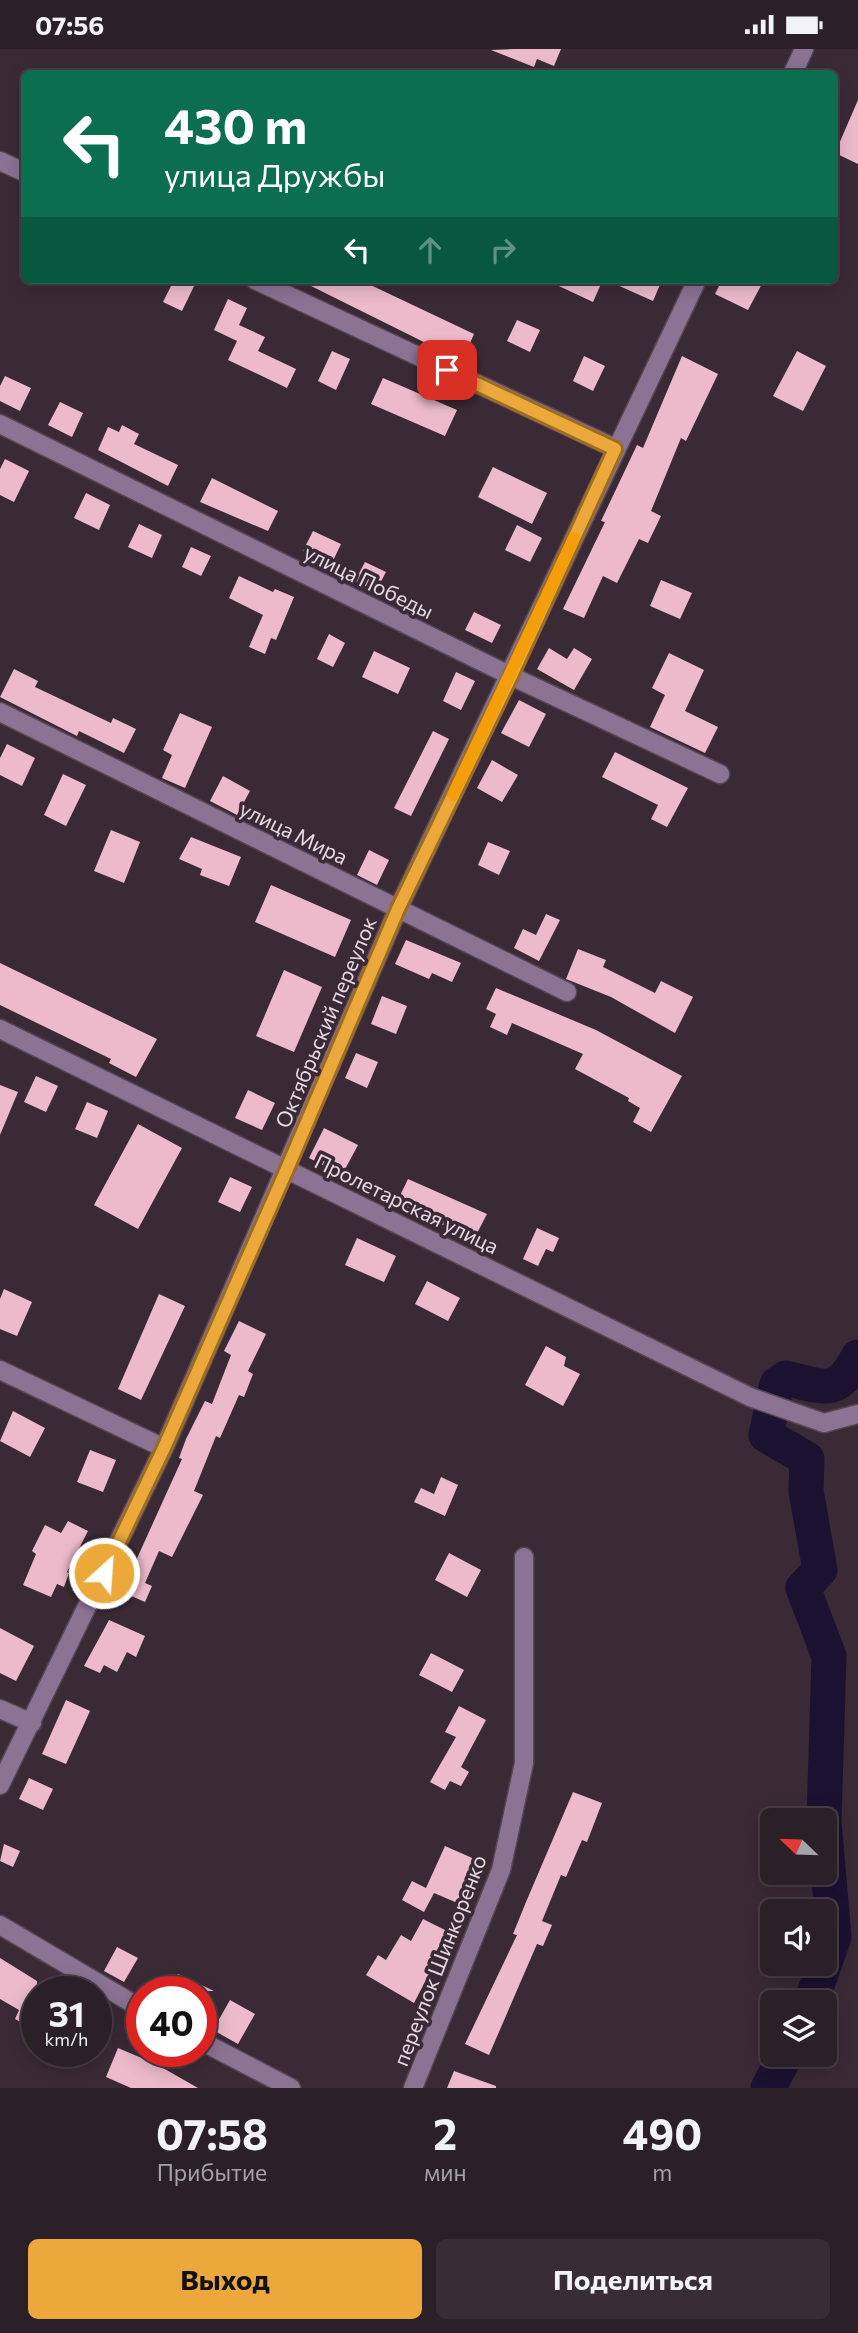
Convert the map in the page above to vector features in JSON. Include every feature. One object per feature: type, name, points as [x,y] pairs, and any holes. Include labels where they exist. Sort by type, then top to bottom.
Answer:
[{"type":"street","points":[[794,70],[804,49]]},
{"type":"street","points":[[0,161],[21,171]]},
{"type":"street","points":[[264,284],[615,449]]},
{"type":"street","name":"Октябрьский переулок","points":[[0,1785],[164,1448],[398,909],[695,284]]},
{"type":"street","name":"улица Победы","points":[[0,424],[511,676],[720,774]]},
{"type":"street","name":"улица Мира","points":[[0,712],[567,992]]},
{"type":"street","name":"Пролетарская улица","points":[[0,1029],[750,1397],[824,1423],[858,1414]]},
{"type":"street","points":[[0,1370],[164,1448]]},
{"type":"street","name":"переулок Шинкоренко","points":[[413,2088],[501,1870],[524,1763],[524,1557]]},
{"type":"street","points":[[0,1709],[32,1723]]},
{"type":"street","points":[[0,1926],[126,2000]]},
{"type":"street","points":[[217,2049],[290,2088]]},
{"type":"building","points":[[561,49],[554,66],[537,59],[534,67],[491,50]]},
{"type":"building","points":[[858,100],[858,164],[838,154],[838,146]]},
{"type":"building","points":[[172,284],[195,284],[182,311],[163,302]]},
{"type":"building","points":[[307,284],[368,284],[474,334],[462,361]]},
{"type":"building","points":[[555,284],[601,284],[593,302]]},
{"type":"building","points":[[615,284],[660,284],[653,301]]},
{"type":"building","points":[[720,284],[762,284],[748,310],[715,294]]},
{"type":"building","points":[[228,299],[247,308],[239,325],[265,337],[258,351],[296,369],[287,388],[228,360],[237,341],[214,330]]},
{"type":"building","points":[[517,320],[540,330],[530,352],[507,341]]},
{"type":"building","points":[[332,351],[350,359],[336,390],[318,381]]},
{"type":"building","points":[[797,351],[826,366],[803,411],[773,396]]},
{"type":"building","points":[[584,356],[605,366],[593,391],[573,381]]},
{"type":"building","points":[[682,356],[718,374],[686,441],[681,438],[651,511],[661,516],[648,543],[639,539],[617,583],[603,576],[584,618],[563,609],[605,522],[601,521],[637,445],[643,448]]},
{"type":"building","points":[[5,376],[31,388],[20,411],[0,401],[0,386]]},
{"type":"building","points":[[383,378],[457,410],[445,436],[371,404]]},
{"type":"building","points":[[60,402],[83,413],[72,437],[48,425]]},
{"type":"building","points":[[122,425],[139,434],[134,444],[178,465],[168,486],[98,450],[108,427],[119,432]]},
{"type":"building","points":[[5,459],[29,471],[14,502],[0,495],[0,469]]},
{"type":"building","points":[[493,467],[547,493],[532,524],[478,497]]},
{"type":"building","points":[[212,478],[278,511],[268,531],[200,502]]},
{"type":"building","points":[[86,493],[110,505],[99,530],[74,518]]},
{"type":"building","points":[[139,524],[162,535],[152,558],[128,547]]},
{"type":"building","points":[[517,525],[542,538],[530,562],[505,550]]},
{"type":"building","points":[[313,531],[341,544],[331,565],[303,551]]},
{"type":"building","points":[[191,547],[211,556],[201,576],[182,567]]},
{"type":"building","points":[[365,562],[386,572],[376,591],[355,581]]},
{"type":"building","points":[[239,576],[273,592],[275,589],[294,597],[276,640],[271,638],[265,654],[249,647],[263,615],[229,598]]},
{"type":"building","points":[[661,580],[692,593],[680,619],[650,606]]},
{"type":"building","points":[[474,612],[501,625],[492,643],[465,630]]},
{"type":"building","points":[[329,634],[345,643],[333,667],[317,659]]},
{"type":"building","points":[[549,648],[567,659],[574,648],[592,659],[574,690],[537,669]]},
{"type":"building","points":[[374,651],[410,668],[398,694],[362,677]]},
{"type":"building","points":[[669,653],[704,670],[685,711],[718,727],[705,753],[650,727],[665,695],[652,688]]},
{"type":"building","points":[[14,669],[38,681],[35,687],[111,723],[113,718],[136,729],[124,753],[79,731],[77,736],[0,697]]},
{"type":"building","points":[[456,672],[475,681],[461,710],[443,701]]},
{"type":"building","points":[[519,700],[546,714],[529,747],[501,733]]},
{"type":"building","points":[[180,713],[212,727],[185,788],[162,778],[172,755],[163,750]]},
{"type":"building","points":[[433,731],[449,739],[411,816],[394,808]]},
{"type":"building","points":[[7,744],[35,758],[22,786],[0,775],[0,758]]},
{"type":"building","points":[[615,752],[688,788],[667,827],[651,819],[658,805],[602,777]]},
{"type":"building","points":[[492,760],[518,775],[502,802],[477,788]]},
{"type":"building","points":[[63,774],[86,785],[66,826],[44,815]]},
{"type":"building","points":[[223,776],[250,791],[237,815],[210,801]]},
{"type":"building","points":[[111,830],[140,842],[124,883],[94,871]]},
{"type":"building","points":[[191,837],[241,857],[229,886],[200,875],[202,869],[179,859]]},
{"type":"building","points":[[488,842],[510,851],[499,875],[478,865]]},
{"type":"building","points":[[369,850],[389,860],[377,885],[357,875]]},
{"type":"building","points":[[271,885],[351,920],[335,957],[255,922]]},
{"type":"building","points":[[546,914],[560,920],[539,961],[514,948],[523,929],[536,935]]},
{"type":"building","points":[[406,940],[461,963],[452,982],[432,973],[429,979],[395,964]]},
{"type":"building","points":[[578,949],[606,960],[603,967],[655,993],[661,981],[693,997],[675,1033],[611,997],[566,979]]},
{"type":"building","points":[[0,963],[157,1039],[136,1077],[109,1063],[111,1059],[0,1005]]},
{"type":"building","points":[[284,970],[322,987],[294,1052],[256,1036]]},
{"type":"building","points":[[496,988],[596,1030],[682,1076],[651,1132],[633,1122],[640,1108],[628,1101],[629,1098],[575,1069],[583,1054],[512,1023],[507,1035],[490,1027],[496,1014],[486,1009]]},
{"type":"building","points":[[382,996],[407,1006],[396,1034],[371,1024]]},
{"type":"building","points":[[356,1053],[378,1062],[367,1088],[345,1078]]},
{"type":"building","points":[[36,1076],[58,1086],[46,1112],[24,1102]]},
{"type":"building","points":[[0,1085],[18,1092],[0,1135]]},
{"type":"building","points":[[248,1090],[275,1103],[262,1130],[235,1118]]},
{"type":"building","points":[[87,1102],[108,1111],[97,1138],[75,1129]]},
{"type":"building","points":[[138,1124],[182,1148],[138,1229],[94,1205]]},
{"type":"building","points":[[324,1128],[358,1145],[342,1175],[309,1158]]},
{"type":"building","points":[[230,1177],[252,1187],[240,1212],[218,1202]]},
{"type":"building","points":[[408,1179],[487,1214],[473,1241],[422,1214],[421,1217],[395,1206]]},
{"type":"building","points":[[537,1228],[559,1238],[553,1252],[546,1249],[538,1266],[523,1259]]},
{"type":"building","points":[[357,1238],[396,1256],[384,1282],[345,1265]]},
{"type":"building","points":[[427,1281],[460,1298],[448,1321],[415,1304]]},
{"type":"building","points":[[4,1289],[32,1302],[17,1336],[0,1329],[0,1299]]},
{"type":"building","points":[[159,1294],[185,1306],[141,1400],[118,1389]]},
{"type":"building","points":[[239,1321],[266,1334],[248,1371],[253,1374],[244,1397],[239,1395],[220,1438],[216,1436],[194,1491],[203,1495],[172,1557],[159,1551],[145,1583],[152,1586],[145,1602],[129,1595],[136,1579],[129,1576],[182,1459],[179,1458],[186,1439],[205,1401],[212,1404],[231,1355],[224,1351]]},
{"type":"building","points":[[546,1346],[566,1357],[564,1366],[580,1374],[563,1406],[525,1385]]},
{"type":"building","points":[[13,1411],[45,1428],[30,1457],[0,1441]]},
{"type":"building","points":[[90,1450],[116,1460],[103,1492],[77,1482]]},
{"type":"building","points":[[441,1477],[458,1485],[445,1516],[414,1502],[421,1488],[434,1494]]},
{"type":"building","points":[[68,1521],[88,1531],[67,1572],[69,1573],[64,1587],[57,1584],[51,1597],[23,1585],[36,1554],[32,1551],[45,1525],[61,1533]]},
{"type":"building","points":[[449,1553],[481,1570],[467,1597],[435,1580]]},
{"type":"building","points":[[109,1620],[145,1636],[136,1657],[127,1652],[117,1672],[104,1665],[100,1673],[84,1666]]},
{"type":"building","points":[[0,1628],[34,1646],[16,1681],[0,1673]]},
{"type":"building","points":[[431,1653],[464,1670],[452,1692],[419,1675]]},
{"type":"building","points":[[66,1700],[90,1711],[66,1764],[42,1754]]},
{"type":"building","points":[[459,1706],[486,1720],[461,1767],[469,1772],[461,1786],[450,1781],[445,1790],[430,1782],[456,1737],[445,1732]]},
{"type":"building","points":[[29,1778],[53,1789],[43,1810],[19,1799]]},
{"type":"building","points":[[573,1792],[602,1803],[587,1842],[582,1840],[566,1877],[561,1875],[542,1921],[552,1925],[543,1946],[537,1944],[489,2055],[465,2044],[517,1935],[513,1934]]},
{"type":"building","points":[[4,1844],[20,1851],[13,1867],[0,1861]]},
{"type":"building","points":[[445,1846],[479,1861],[462,1905],[434,1893],[424,1912],[402,1900],[412,1881],[426,1888]]},
{"type":"building","points":[[423,1919],[447,1931],[435,1955],[438,1957],[414,2003],[366,1975],[378,1955],[386,1960],[401,1935],[411,1941]]},
{"type":"building","points":[[117,1947],[138,1958],[124,1982],[104,1971]]},
{"type":"building","points":[[0,1958],[29,1976],[21,1976],[21,2022],[15,2019],[19,2010],[0,1999]]},
{"type":"building","points":[[230,2000],[255,2014],[238,2044],[217,2032],[217,2023]]},
{"type":"building","points":[[118,2048],[126,2051],[126,2067],[161,2067],[198,2088],[131,2088],[106,2077]]},
{"type":"building","points":[[454,2071],[496,2086],[496,2088],[447,2088]]},
{"type":"waterway","points":[[824,1808],[829,1656],[803,1588],[820,1570],[806,1491],[807,1459],[766,1435],[777,1384],[786,1378],[820,1386],[836,1384],[858,1357]]},
{"type":"waterway","points":[[815,1990],[834,1937],[829,1885]]},
{"type":"waterway","points":[[768,2088],[779,2067]]},
{"type":"slow traffic","points":[[453,795],[574,538]]},
{"type":"route","points":[[104,1573],[164,1448],[398,909],[511,676],[615,449],[447,370]]}]
